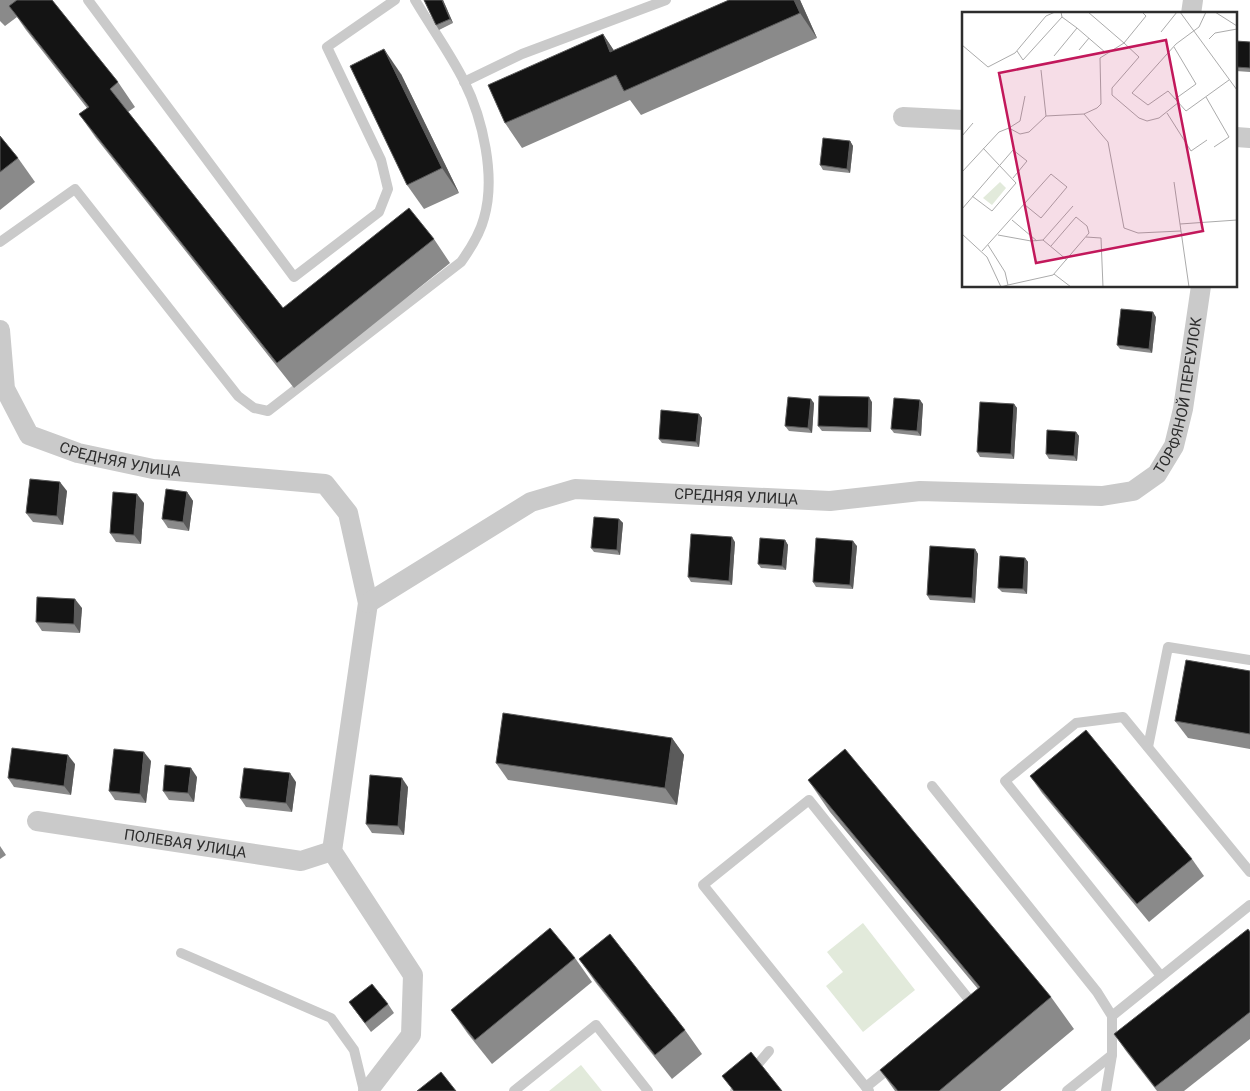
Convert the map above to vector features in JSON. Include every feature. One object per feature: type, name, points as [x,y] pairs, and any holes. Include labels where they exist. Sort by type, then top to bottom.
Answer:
[{"type":"street","points":[[903,117],[962,120]]},
{"type":"street","name":"ТОРФЯНОЙ ПЕРЕУЛОК","points":[[1133,491],[1157,474],[1174,446],[1183,409],[1201,288]]},
{"type":"street","name":"СРЕДНЯЯ УЛИЦА","points":[[0,330],[3,391],[29,435],[78,454],[153,469],[325,484],[348,513],[368,603],[531,502],[575,488],[830,501],[920,491],[1102,496],[1133,491]]},
{"type":"street","points":[[368,603],[332,851],[413,975],[411,1035],[368,1091]]},
{"type":"street","name":"ПОЛЕВАЯ УЛИЦА","points":[[37,821],[300,861],[332,851]]},
{"type":"lane","points":[[88,0],[294,277],[379,212],[388,189],[381,160],[327,47],[395,0]]},
{"type":"lane","points":[[375,0],[380,10]]},
{"type":"lane","points":[[0,242],[75,189],[238,396],[254,408],[268,411],[461,262],[474,243],[484,218],[488,172],[483,135],[464,82],[415,0]]},
{"type":"lane","points":[[464,82],[522,54],[666,0]]},
{"type":"lane","points":[[1148,747],[1168,647],[1250,660]]},
{"type":"lane","points":[[1161,976],[1005,781],[1076,723],[1123,717],[1250,872]]},
{"type":"lane","points":[[932,786],[1097,992],[1112,1016],[1112,1055],[1106,1091]]},
{"type":"lane","points":[[904,1057],[867,1089],[703,885],[809,800],[971,1002],[956,1014]]},
{"type":"lane","points":[[1112,1016],[1250,905]]},
{"type":"lane","points":[[181,953],[331,1018],[354,1050],[364,1091]]},
{"type":"lane","points":[[514,1091],[596,1025],[648,1091]]},
{"type":"lane","points":[[734,1091],[769,1051]]},
{"type":"lane","points":[[1067,1091],[1112,1055]]},
{"type":"green space","points":[[863,923],[915,990],[863,1032],[826,986],[843,972],[827,952]]},
{"type":"green space","points":[[581,1065],[602,1091],[549,1091]]},
{"type":"building","points":[[17,0],[52,0],[118,82],[110,89],[283,308],[409,208],[434,239],[277,363],[79,114],[89,107],[9,6]]},
{"type":"building","points":[[424,0],[442,0],[450,19],[436,25]]},
{"type":"building","points":[[729,0],[794,0],[800,13],[624,91],[616,75],[505,123],[488,85],[603,34],[610,52]]},
{"type":"building","points":[[1238,41],[1250,42],[1250,68],[1238,67]]},
{"type":"building","points":[[384,49],[442,168],[407,185],[350,66]]},
{"type":"building","points":[[0,136],[18,158],[0,172]]},
{"type":"building","points":[[823,138],[850,141],[847,169],[820,165]]},
{"type":"building","points":[[1121,309],[1153,312],[1149,349],[1117,345]]},
{"type":"building","points":[[819,396],[869,397],[868,428],[818,426]]},
{"type":"building","points":[[788,397],[811,399],[808,428],[785,426]]},
{"type":"building","points":[[894,398],[920,400],[917,431],[891,429]]},
{"type":"building","points":[[980,402],[1014,404],[1011,454],[977,452]]},
{"type":"building","points":[[661,410],[699,414],[696,442],[659,439]]},
{"type":"building","points":[[1047,430],[1076,432],[1074,456],[1046,454]]},
{"type":"building","points":[[30,479],[60,482],[57,516],[26,513]]},
{"type":"building","points":[[166,489],[187,492],[183,522],[162,519]]},
{"type":"building","points":[[113,492],[137,494],[134,535],[110,533]]},
{"type":"building","points":[[594,517],[619,519],[617,550],[591,548]]},
{"type":"building","points":[[691,534],[732,537],[729,581],[688,577]]},
{"type":"building","points":[[760,538],[785,540],[782,566],[758,564]]},
{"type":"building","points":[[816,538],[853,541],[850,585],[813,582]]},
{"type":"building","points":[[930,546],[975,549],[972,598],[927,595]]},
{"type":"building","points":[[1000,556],[1025,558],[1023,589],[998,588]]},
{"type":"building","points":[[37,597],[75,599],[74,624],[36,622]]},
{"type":"building","points":[[1186,660],[1250,671],[1250,734],[1175,721]]},
{"type":"building","points":[[503,713],[672,738],[665,788],[496,763]]},
{"type":"building","points":[[1086,730],[1192,859],[1137,904],[1030,776]]},
{"type":"building","points":[[12,748],[68,755],[64,786],[8,778]]},
{"type":"building","points":[[114,749],[144,752],[140,794],[109,791]]},
{"type":"building","points":[[845,749],[1051,997],[939,1091],[898,1091],[880,1070],[980,987],[808,780]]},
{"type":"building","points":[[165,765],[191,768],[188,793],[163,791]]},
{"type":"building","points":[[244,768],[290,773],[286,803],[240,798]]},
{"type":"building","points":[[370,775],[402,778],[398,826],[366,824]]},
{"type":"building","points":[[550,928],[575,958],[475,1040],[451,1010]]},
{"type":"building","points":[[1248,929],[1250,932],[1250,1012],[1155,1087],[1114,1034]]},
{"type":"building","points":[[610,934],[685,1030],[655,1055],[579,959]]},
{"type":"building","points":[[372,984],[388,1004],[365,1023],[349,1002]]},
{"type":"building","points":[[751,1052],[782,1091],[734,1091],[722,1076]]},
{"type":"building","points":[[441,1072],[456,1091],[417,1091]]}]
